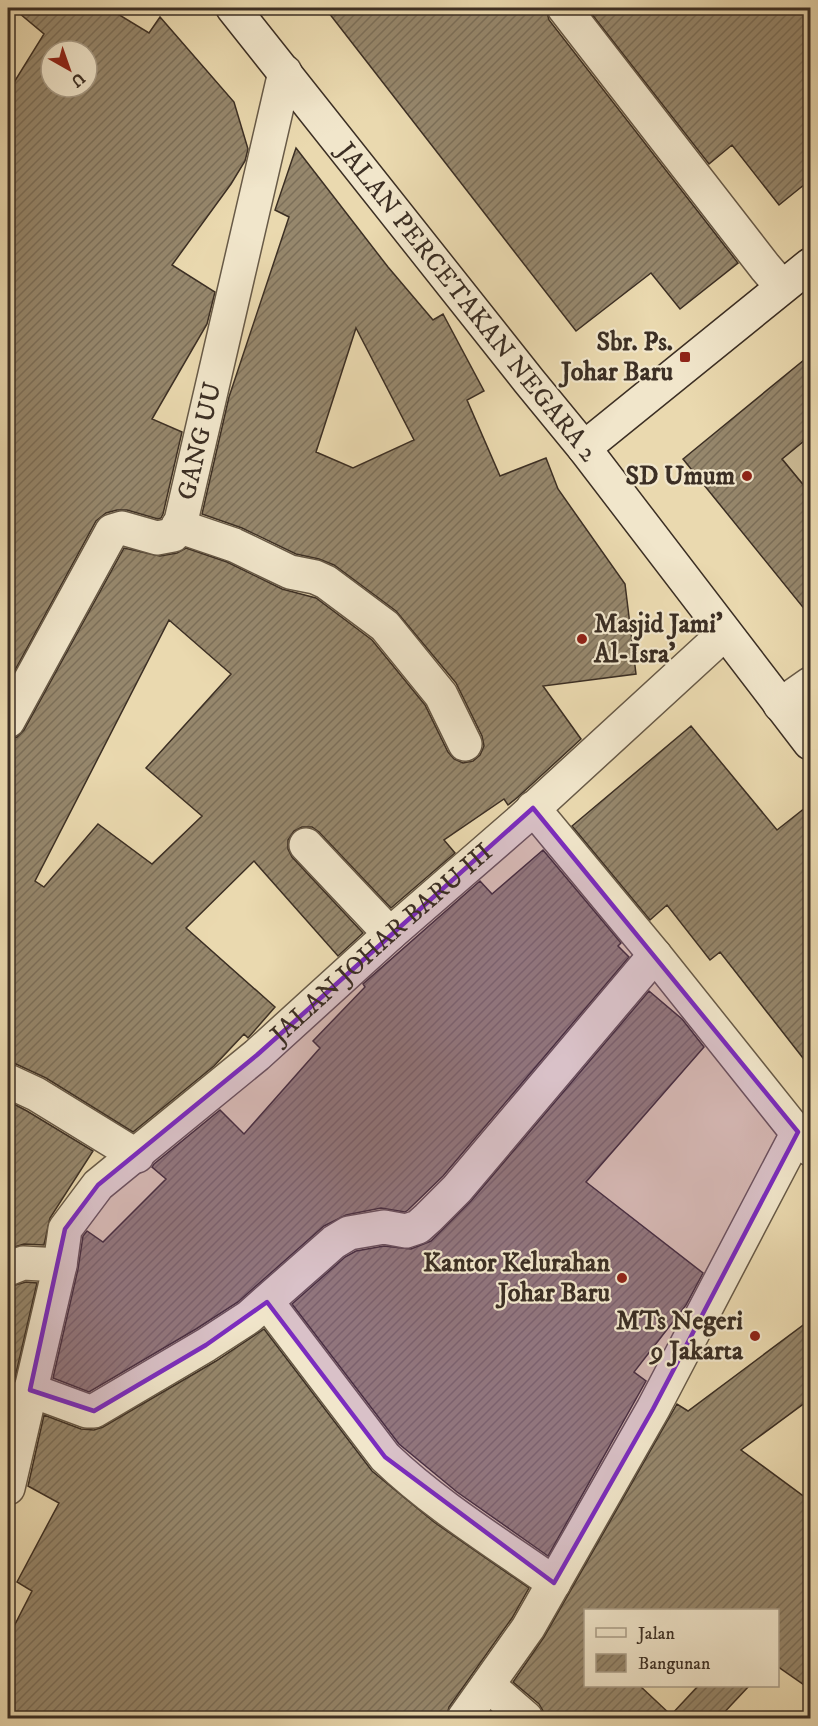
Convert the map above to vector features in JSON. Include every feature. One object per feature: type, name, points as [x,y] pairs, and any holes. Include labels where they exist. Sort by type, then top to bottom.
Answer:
[{"type":"street","name":"JALAN PERCETAKAN NEGARA 2","points":[[235,8],[584,448],[810,743]]},
{"type":"street","points":[[564,8],[782,287]]},
{"type":"street","name":"GANG UU","points":[[8,721],[112,531],[122,528],[157,538],[173,535],[178,526],[184,509],[285,72]]},
{"type":"street","points":[[584,448],[810,265]]},
{"type":"street","points":[[178,526],[234,545],[290,572],[315,577],[326,582],[386,626],[441,695],[465,744]]},
{"type":"street","name":"JALAN JOHAR BARU III","points":[[8,1488],[60,1265],[65,1229],[98,1185],[137,1156],[258,1055],[725,633]]},
{"type":"street","points":[[780,705],[810,684]]},
{"type":"street","points":[[464,1719],[528,1628],[804,1141],[655,955],[533,808]]},
{"type":"street","points":[[306,845],[390,934]]},
{"type":"street","points":[[30,1390],[87,1411],[94,1411],[206,1345],[267,1302],[334,1242],[349,1233],[384,1227],[406,1230],[418,1227],[457,1189],[655,955]]},
{"type":"street","points":[[8,1082],[36,1094],[137,1156]]},
{"type":"street","points":[[8,1269],[23,1263],[60,1265]]},
{"type":"street","points":[[267,1302],[385,1457],[398,1470],[469,1524],[554,1583]]},
{"type":"street","points":[[488,1685],[526,1719]]},
{"type":"highlighted area","points":[[533,808],[798,1132],[653,1409],[554,1583],[385,1457],[267,1302],[206,1345],[94,1411],[30,1390],[65,1229],[98,1185],[257,1055]]},
{"type":"shaded area","points":[[810,436],[810,493],[782,459]]},
{"type":"building","points":[[13,8],[108,8],[149,33],[160,17],[234,102],[248,149],[245,161],[231,184],[172,265],[215,292],[207,324],[152,419],[182,432],[163,514],[158,519],[127,510],[117,510],[106,513],[96,521],[8,683],[8,92],[39,42],[39,99],[99,99],[99,39],[41,39],[44,34]]},
{"type":"building","points":[[325,8],[546,8],[549,20],[738,263],[680,309],[651,273],[576,331]]},
{"type":"building","points":[[587,8],[810,8],[810,180],[779,205],[732,145],[709,164]]},
{"type":"building","points":[[296,148],[388,267],[433,320],[443,314],[484,391],[467,400],[500,476],[546,458],[558,489],[625,584],[636,674],[543,686],[581,739],[508,805],[504,799],[444,840],[455,853],[391,908],[319,832],[312,827],[302,827],[294,831],[288,840],[288,849],[292,857],[363,933],[338,956],[254,861],[186,928],[275,1007],[248,1038],[244,1034],[214,1066],[133,1132],[46,1078],[8,1062],[8,740],[17,737],[24,730],[124,548],[160,556],[177,553],[186,548],[227,562],[282,589],[316,598],[372,640],[425,705],[448,752],[454,759],[463,763],[473,761],[480,755],[484,746],[482,736],[456,683],[396,611],[334,565],[296,554],[242,528],[202,514],[229,397],[289,217],[275,210]],"holes":[[[356,328],[414,440],[353,468],[316,452]],[[169,620],[231,674],[146,768],[202,816],[152,864],[98,824],[44,887],[35,881]]]},
{"type":"building","name":"SD Umum","points":[[810,355],[810,436],[782,459],[810,493],[810,616],[683,459]]},
{"type":"building","points":[[691,726],[777,830],[810,804],[810,1067],[720,952],[710,960],[667,905],[650,920],[572,826]]},
{"type":"building","points":[[543,850],[621,943],[618,946],[629,957],[443,1176],[405,1212],[381,1208],[346,1215],[324,1226],[238,1302],[89,1392],[53,1378],[78,1269],[83,1236],[87,1231],[103,1242],[166,1179],[152,1167],[154,1164],[220,1110],[244,1134],[320,1048],[313,1041],[365,987],[363,984],[480,881],[492,894]]},
{"type":"building","points":[[649,991],[682,1019],[704,1047],[586,1182],[703,1273],[686,1305],[634,1372],[646,1381],[548,1556],[457,1492],[399,1444],[292,1304],[345,1257],[356,1251],[384,1246],[411,1249],[431,1241],[471,1201]]},
{"type":"building","points":[[8,1101],[93,1151],[50,1218],[44,1245],[24,1244],[8,1249]]},
{"type":"building","points":[[26,1282],[37,1283],[8,1408],[8,1287]]},
{"type":"building","points":[[810,1320],[810,1399],[741,1450],[810,1501],[810,1689],[779,1667],[779,1609],[584,1609],[584,1687],[641,1687],[671,1715],[697,1687],[748,1687],[718,1719],[544,1719],[539,1704],[513,1682],[544,1637],[677,1404],[688,1411]]},
{"type":"building","points":[[264,1329],[372,1471],[434,1522],[529,1588],[512,1618],[449,1707],[446,1719],[8,1719],[8,1638],[32,1591],[17,1582],[59,1503],[28,1486],[44,1415],[81,1429],[94,1430],[103,1427],[216,1361]]},
{"type":"place","name":"Sbr. Ps. Johar Baru","points":[[685,357]]},
{"type":"place","name":"SD Umum","points":[[747,476]]},
{"type":"place","name":"Masjid Jami' Al-Isra'","points":[[582,639]]},
{"type":"place","name":"Kantor Kelurahan Johar Baru","points":[[622,1278]]},
{"type":"place","name":"MTs Negeri 9 Jakarta","points":[[755,1336]]}]
